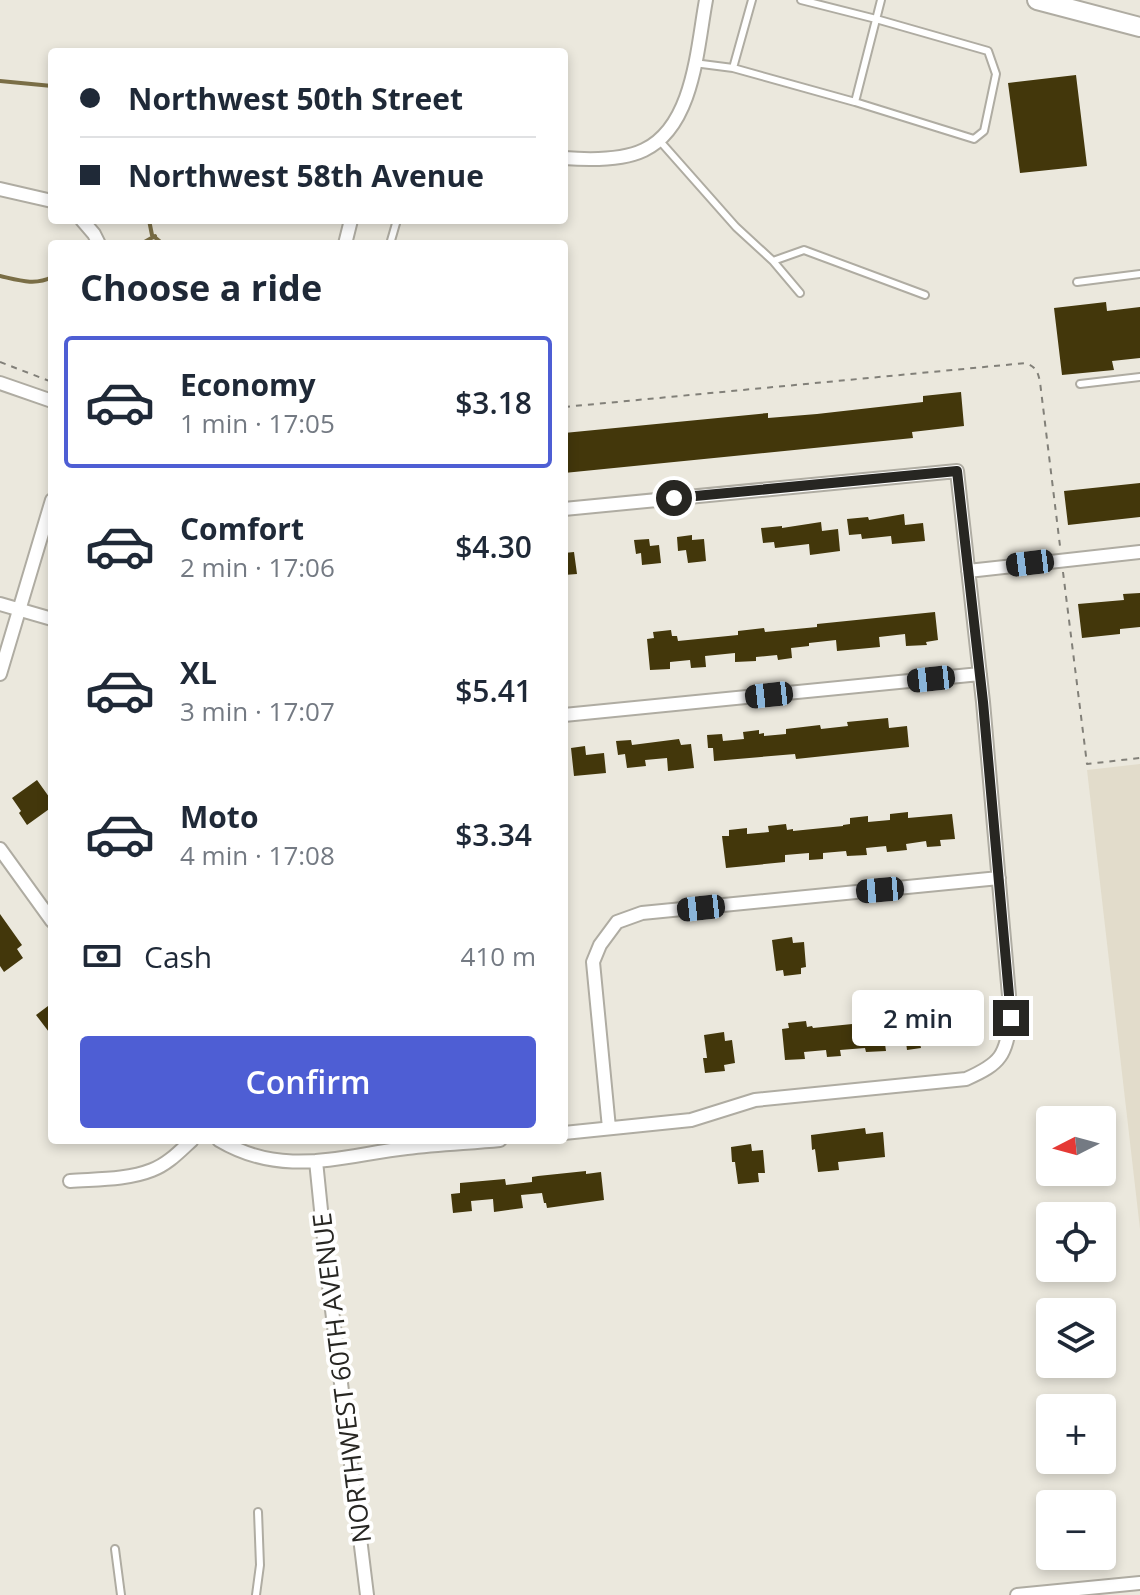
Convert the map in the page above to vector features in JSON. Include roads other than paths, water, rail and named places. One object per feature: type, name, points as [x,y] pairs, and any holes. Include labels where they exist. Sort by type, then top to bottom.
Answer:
[{"type":"main road","points":[[1037,0],[1140,27]]},
{"type":"street","points":[[568,158],[619,157],[642,151],[659,140],[681,109],[691,83],[706,0]]},
{"type":"street","points":[[0,189],[48,200]]},
{"type":"street","points":[[0,383],[48,400]]},
{"type":"street","points":[[568,509],[957,471],[980,674],[1011,1018],[1006,1048],[989,1069],[966,1079],[755,1100],[691,1120],[568,1133]]},
{"type":"street","points":[[0,674],[48,513]]},
{"type":"street","points":[[968,571],[1140,552]]},
{"type":"street","points":[[0,604],[48,618]]},
{"type":"street","points":[[568,715],[980,674]]},
{"type":"street","points":[[0,849],[48,915]]},
{"type":"street","points":[[609,1128],[593,962],[600,945],[617,922],[642,913],[999,878]]},
{"type":"street","points":[[70,1181],[152,1170],[188,1144]]},
{"type":"street","points":[[227,1144],[247,1154],[290,1163],[408,1144]]},
{"type":"street","name":"NORTHWEST 60TH AVENUE","points":[[316,1161],[367,1595]]},
{"type":"street","points":[[1017,1595],[1140,1583]]},
{"type":"lane","points":[[733,68],[752,0]]},
{"type":"lane","points":[[694,63],[733,68],[974,139],[984,131],[996,74],[988,51],[801,0]]},
{"type":"lane","points":[[855,102],[881,0]]},
{"type":"lane","points":[[659,140],[800,293]]},
{"type":"lane","points":[[773,261],[804,250],[925,295]]},
{"type":"lane","points":[[1077,282],[1140,274]]},
{"type":"lane","points":[[1080,384],[1140,377]]},
{"type":"lane","points":[[256,1595],[260,1565],[258,1512]]},
{"type":"lane","points":[[115,1549],[121,1595]]},
{"type":"waterway","points":[[0,81],[48,86]]},
{"type":"waterway","points":[[150,224],[152,235],[158,240]]},
{"type":"waterway","points":[[148,240],[155,236]]},
{"type":"waterway","points":[[0,276],[33,282],[48,279]]}]
